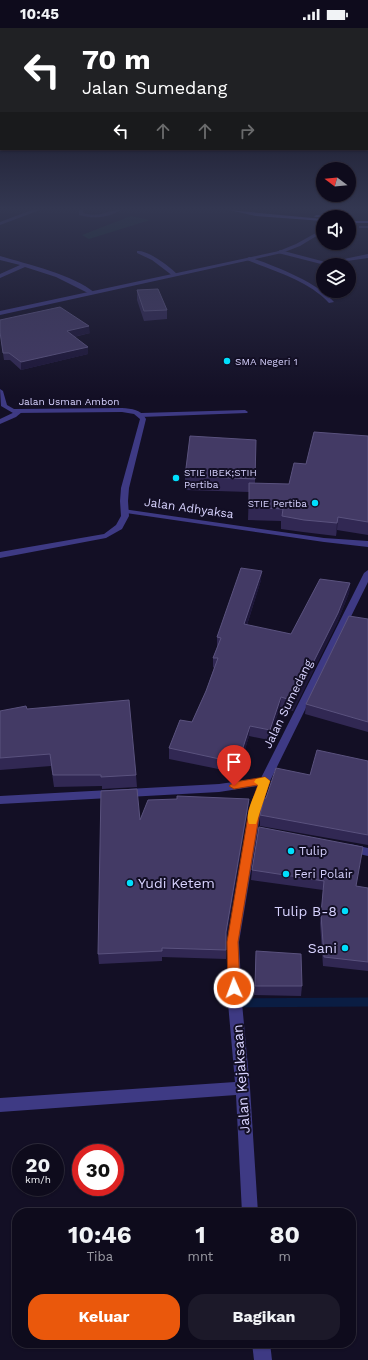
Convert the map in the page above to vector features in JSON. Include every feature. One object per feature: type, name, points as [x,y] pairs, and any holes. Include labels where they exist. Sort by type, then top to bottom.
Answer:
[{"type":"street","points":[[49,272],[70,280],[92,293]]},
{"type":"street","points":[[171,272],[175,275]]},
{"type":"street","points":[[0,313],[188,272]]},
{"type":"street","points":[[278,272],[312,288],[328,297],[331,302]]},
{"type":"street","name":"Jalan Usman Ambon","points":[[0,391],[2,404],[5,408],[18,412],[122,410],[136,412],[141,415],[245,412]]},
{"type":"street","points":[[0,422],[14,416],[18,412]]},
{"type":"street","points":[[0,555],[106,536],[115,531],[126,515],[124,500],[140,435],[143,419],[141,415]]},
{"type":"street","name":"Jalan Adhyaksa","points":[[126,515],[324,540],[368,544]]},
{"type":"street","name":"Jalan Sumedang","points":[[265,781],[321,666],[350,619],[358,591],[368,573]]},
{"type":"street","points":[[0,800],[198,790],[265,781]]},
{"type":"street","name":"Jalan Kejaksaan","points":[[250,1208],[243,1088],[235,1003],[233,942],[255,831],[254,810],[265,781]]},
{"type":"street","points":[[336,846],[368,852]]},
{"type":"street","points":[[0,1105],[243,1088]]},
{"type":"street","points":[[262,1348],[263,1360]]},
{"type":"building","points":[[158,289],[167,310],[144,311],[137,290]]},
{"type":"building","points":[[60,307],[89,326],[67,331],[88,347],[21,362],[9,353],[3,353],[0,320]]},
{"type":"building","points":[[314,432],[368,436],[368,522],[338,517],[337,523],[304,520],[282,516],[283,509],[249,507],[249,483],[289,484],[294,463],[306,464]]},
{"type":"building","points":[[190,436],[256,440],[255,479],[185,476]]},
{"type":"building","points":[[241,568],[262,571],[244,624],[291,634],[320,579],[350,583],[338,613],[294,701],[281,697],[270,730],[250,726],[238,763],[169,748],[180,720],[192,722],[206,691],[218,658],[213,658],[221,638],[217,637]]},
{"type":"building","points":[[349,616],[368,619],[368,722],[306,704]]},
{"type":"building","points":[[129,700],[136,775],[101,777],[101,775],[53,775],[50,754],[0,758],[0,711],[26,706],[27,709]]},
{"type":"building","points":[[317,750],[368,761],[368,835],[260,815],[264,798],[266,798],[276,768],[310,775]]},
{"type":"building","points":[[137,789],[140,820],[148,800],[177,799],[177,796],[249,799],[226,932],[226,950],[162,948],[162,951],[98,954],[101,791]]},
{"type":"building","points":[[259,827],[363,847],[356,886],[368,888],[368,962],[324,957],[321,914],[324,881],[252,870]]},
{"type":"building","points":[[256,951],[301,954],[302,986],[255,986]]},
{"type":"waterway","points":[[235,1003],[368,1002]]},
{"type":"slow traffic","points":[[253,821],[254,810],[265,781],[259,782]]},
{"type":"place","name":"SMA Negeri 1","points":[[227,361]]},
{"type":"place","name":"STIE IBEK;STIH Pertiba","points":[[176,478]]},
{"type":"place","name":"STIE Pertiba","points":[[315,503]]},
{"type":"place","name":"Tulip","points":[[291,851]]},
{"type":"place","name":"Feri Polair","points":[[286,874]]},
{"type":"place","name":"Yudi Ketem","points":[[130,883]]},
{"type":"place","name":"Tulip B-8","points":[[345,911]]},
{"type":"place","name":"Sani","points":[[345,948]]},
{"type":"route","points":[[234,786],[265,781],[254,810],[233,942],[234,988]]}]
